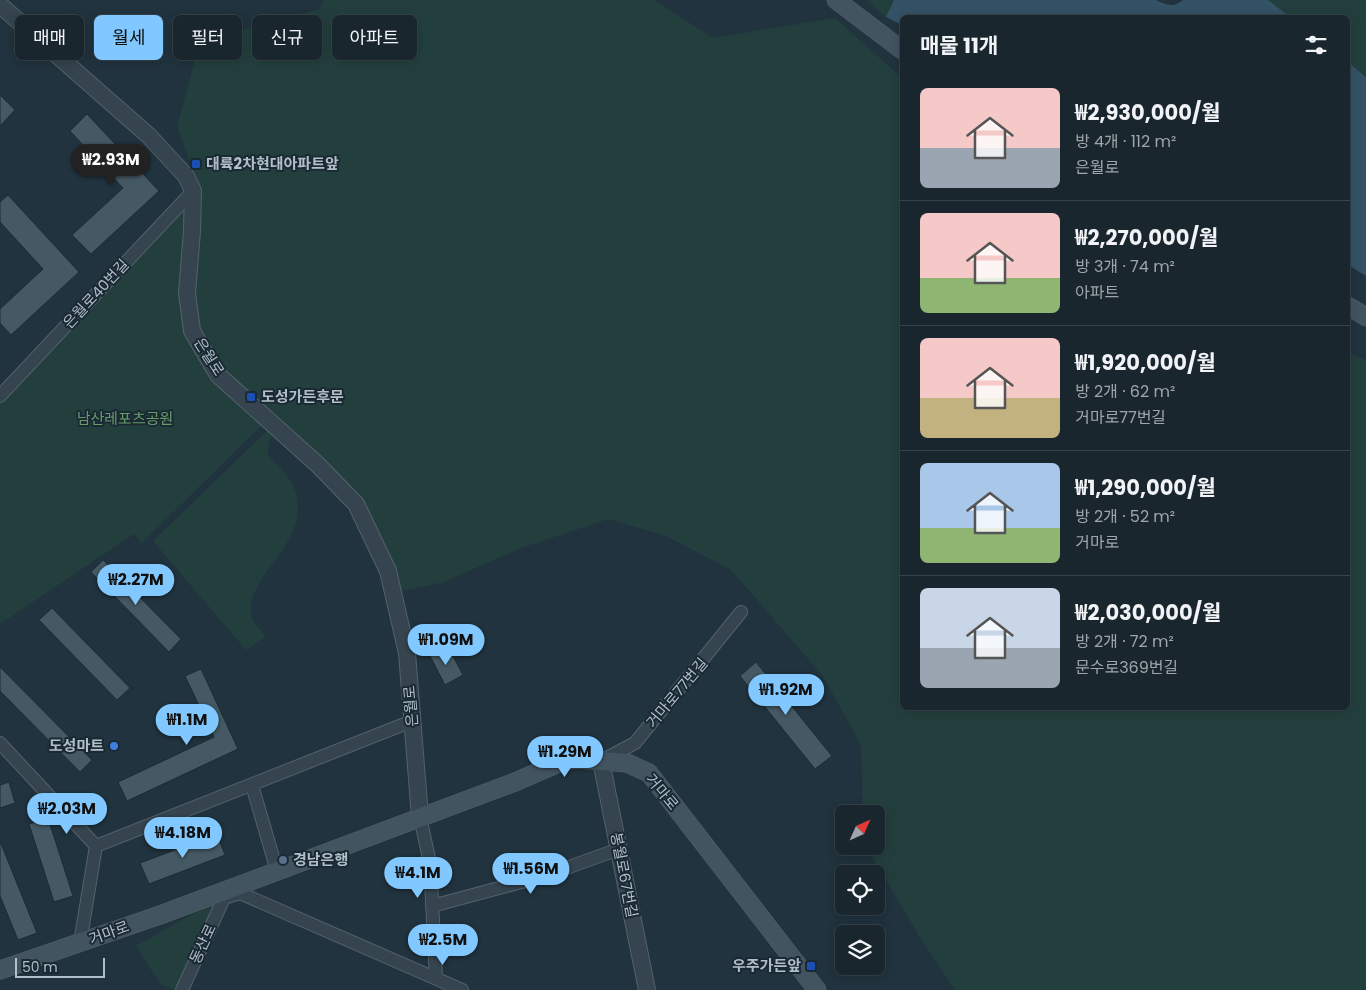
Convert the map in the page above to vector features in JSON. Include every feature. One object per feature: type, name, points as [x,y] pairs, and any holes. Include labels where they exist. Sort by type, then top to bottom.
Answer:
[{"type":"main road","points":[[836,0],[900,48]]},
{"type":"main road","points":[[850,0],[900,39]]},
{"type":"main road","points":[[1350,307],[1366,317]]},
{"type":"main road","points":[[1350,319],[1366,329]]},
{"type":"main road","name":"거마로","points":[[0,970],[230,892],[277,871],[420,816],[561,762],[576,759],[627,763],[649,773],[817,990]]},
{"type":"street","points":[[0,5],[149,136],[186,176],[193,191]]},
{"type":"street","name":"은월로40번길","points":[[0,396],[193,191]]},
{"type":"street","name":"은월로","points":[[193,191],[187,293],[192,331],[218,375],[317,464],[356,504],[388,570],[406,654],[420,816]]},
{"type":"street","name":"거마로77번길","points":[[601,761],[635,743],[741,612]]},
{"type":"street","points":[[96,846],[412,721]]},
{"type":"street","points":[[0,743],[96,846]]},
{"type":"street","name":"봉월로67번길","points":[[601,761],[647,990]]},
{"type":"street","points":[[252,785],[277,871]]},
{"type":"street","points":[[420,816],[430,862],[436,978]]},
{"type":"street","points":[[80,943],[96,846]]},
{"type":"street","points":[[432,906],[536,878],[618,849]]},
{"type":"street","points":[[230,892],[240,893],[462,990]]},
{"type":"street","name":"동산로","points":[[182,990],[230,892]]},
{"type":"green space","name":"남산레포츠공원","points":[[324,0],[654,0],[713,38],[835,18],[900,76],[900,710],[1350,710],[1350,353],[1366,360],[1366,990],[955,990],[919,936],[885,878],[885,865],[877,865],[871,855],[885,855],[885,805],[863,805],[861,745],[823,676],[730,569],[664,535],[608,519],[521,548],[444,582],[394,593],[361,499],[267,420],[142,543],[134,534],[0,624],[0,404],[193,198],[199,185],[177,127],[195,60],[242,60],[242,30],[252,27],[252,60],[322,60],[322,15],[298,15],[320,9]]},
{"type":"green space","points":[[867,0],[894,0],[886,17]]},
{"type":"green space","points":[[1268,0],[1366,0],[1366,77],[1350,64],[1350,15],[1287,15]]},
{"type":"green space","points":[[273,425],[267,453],[291,482],[298,506],[295,524],[288,541],[257,588],[251,603],[252,618],[266,636],[246,650],[153,541]]},
{"type":"green space","points":[[219,899],[175,990],[161,985],[136,946]]},
{"type":"water","points":[[894,0],[1156,0],[1170,5],[1180,3],[1183,0],[1268,0],[1287,15],[900,15],[900,24],[886,17]]},
{"type":"water","points":[[1350,64],[1366,77],[1366,276],[1350,266]]},
{"type":"building","points":[[0,95],[15,110],[0,126]]},
{"type":"building","points":[[87,114],[159,191],[91,254],[72,235],[123,188],[70,131]]},
{"type":"building","points":[[8,195],[79,272],[11,335],[0,323],[0,309],[43,269],[0,222],[0,202]]},
{"type":"building","points":[[103,560],[181,639],[169,652],[91,572]]},
{"type":"building","points":[[52,608],[130,688],[117,700],[39,620]]},
{"type":"building","points":[[448,647],[463,675],[445,685],[430,656]]},
{"type":"building","points":[[756,662],[832,756],[815,769],[740,676]]},
{"type":"building","points":[[0,667],[92,760],[80,772],[0,691]]},
{"type":"building","points":[[201,669],[238,749],[127,801],[118,782],[214,737],[185,676]]},
{"type":"building","points":[[9,782],[15,803],[0,808],[0,785]]},
{"type":"building","points":[[48,818],[73,896],[54,902],[29,824]]},
{"type":"building","points":[[217,834],[225,855],[149,884],[140,863]]},
{"type":"building","points":[[0,841],[37,933],[18,940],[0,896]]},
{"type":"place","name":"대륙2차현대아파트앞","points":[[196,164]]},
{"type":"place","name":"도성가든후문","points":[[251,397]]},
{"type":"place","name":"도성마트","points":[[114,746]]},
{"type":"place","name":"경남은행","points":[[283,860]]},
{"type":"place","name":"우주가든앞","points":[[811,966]]}]
